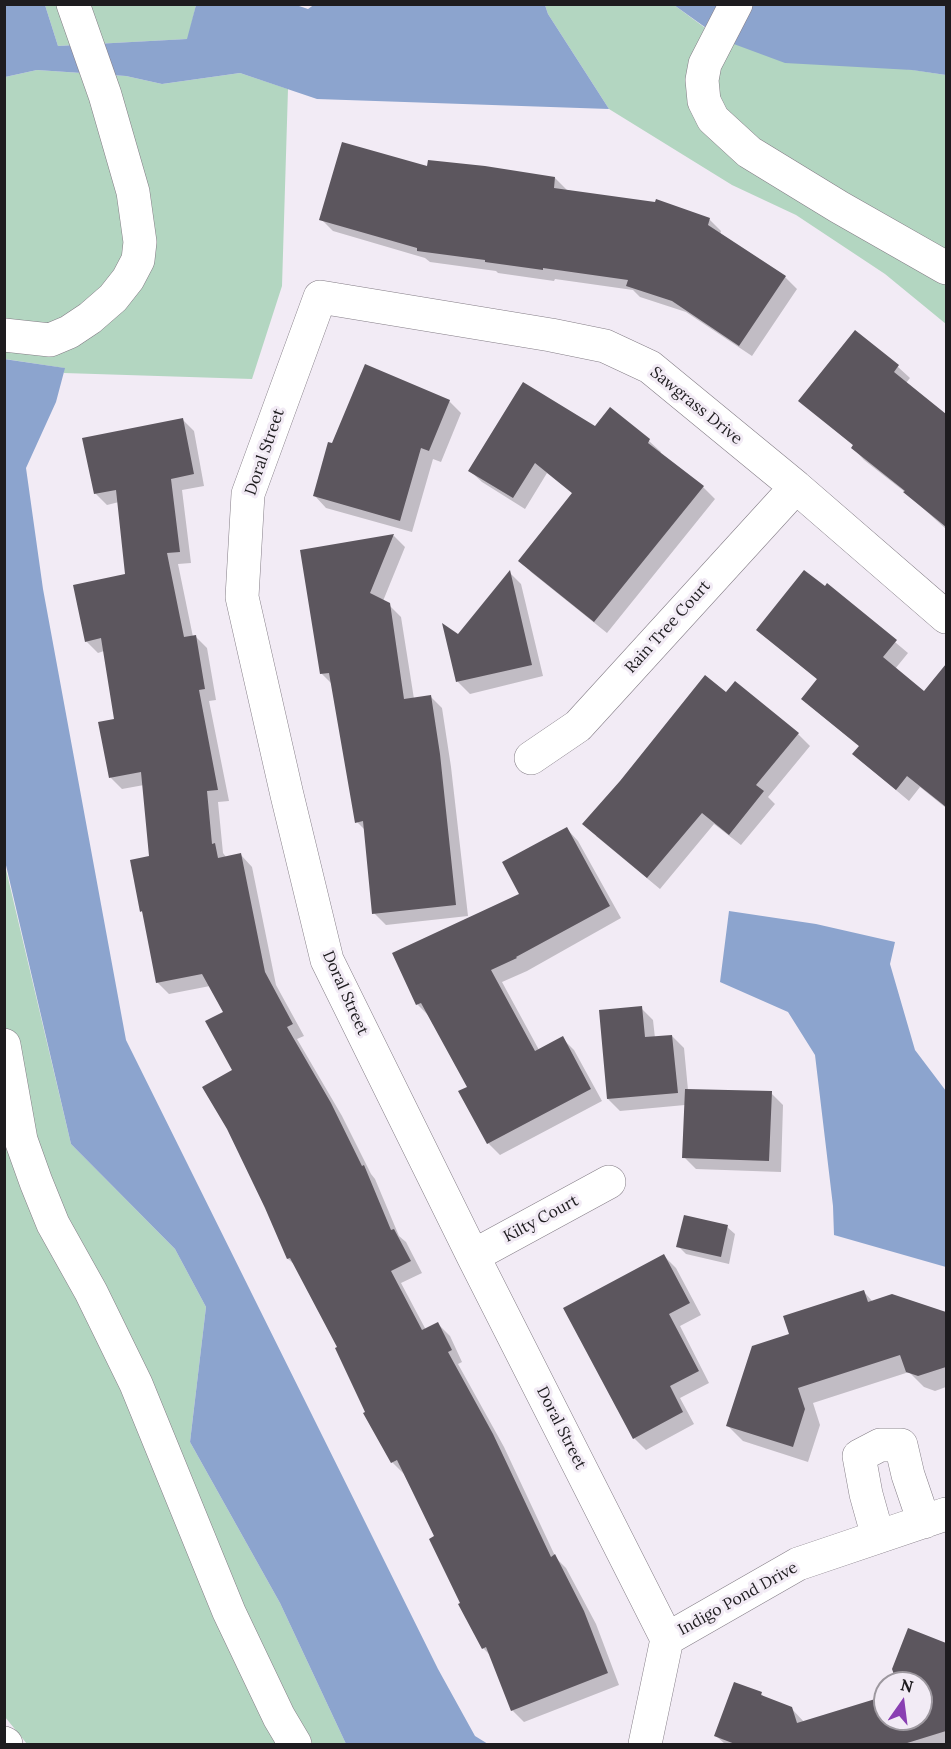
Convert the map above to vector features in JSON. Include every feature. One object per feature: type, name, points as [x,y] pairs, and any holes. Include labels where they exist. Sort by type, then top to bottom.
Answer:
[{"type":"street","points":[[4,335],[50,340],[69,332],[113,298],[128,279],[138,260],[140,242],[133,192],[105,94],[76,15]]},
{"type":"street","points":[[729,17],[705,64],[702,80],[704,101],[713,119],[750,152],[839,207],[946,268]]},
{"type":"street","name":"Sawgrass Drive","points":[[320,297],[550,334],[605,346],[650,367],[796,487],[946,617]]},
{"type":"street","name":"Doral Street","points":[[320,297],[248,494],[242,597],[327,960],[473,1256],[667,1639]]},
{"type":"street","name":"Rain Tree Court","points":[[531,758],[578,726],[796,487]]},
{"type":"street","points":[[4,1045],[21,1140],[53,1224],[91,1292],[136,1384],[229,1612],[279,1717],[295,1744]]},
{"type":"street","name":"Kilty Court","points":[[473,1256],[609,1182]]},
{"type":"street","points":[[878,1537],[866,1494],[859,1456],[880,1445],[901,1445],[908,1475],[935,1518]]},
{"type":"street","name":"Indigo Pond Drive","points":[[645,1744],[667,1639],[798,1564],[935,1518]]},
{"type":"green space","points":[[45,5],[196,5],[188,39],[58,46]]},
{"type":"green space","points":[[545,5],[674,5],[723,41],[946,75],[946,324],[885,274],[796,215],[732,185],[609,109],[548,14]]},
{"type":"green space","points":[[37,70],[126,76],[162,84],[240,73],[288,89],[282,286],[252,379],[64,373],[64,368],[5,359],[5,77]]},
{"type":"green space","points":[[4,861],[71,1144],[175,1249],[206,1307],[190,1442],[280,1603],[346,1744],[27,1744],[5,1717]]},
{"type":"water","points":[[293,4],[308,9],[315,4],[545,5],[548,14],[609,109],[317,99],[240,73],[162,84],[126,76],[37,70],[5,77],[4,5],[45,5],[58,46],[187,39],[196,5]]},
{"type":"water","points":[[674,5],[946,5],[946,75],[912,70],[785,63],[723,40]]},
{"type":"water","points":[[4,359],[65,368],[56,402],[26,468],[43,589],[126,1040],[438,1669],[475,1736],[488,1744],[346,1744],[280,1603],[190,1442],[206,1307],[175,1249],[71,1144],[5,861]]},
{"type":"water","points":[[729,911],[816,924],[895,942],[890,964],[915,1050],[946,1091],[946,1267],[834,1235],[833,1206],[815,1055],[788,1012],[720,982]]},
{"type":"building","points":[[342,142],[427,166],[428,160],[485,166],[555,177],[554,188],[655,202],[656,199],[710,218],[708,225],[786,276],[739,346],[672,301],[626,286],[628,280],[417,251],[417,248],[319,220]]},
{"type":"building","points":[[855,330],[899,365],[894,372],[946,414],[946,527],[851,448],[853,445],[798,401]]},
{"type":"building","points":[[365,364],[450,400],[429,451],[421,448],[400,521],[313,496],[328,442],[332,443]]},
{"type":"building","points":[[523,382],[595,426],[610,407],[650,439],[648,443],[704,486],[594,622],[518,561],[572,493],[535,463],[513,498],[468,471]]},
{"type":"building","points":[[183,418],[194,474],[171,479],[180,552],[167,553],[184,637],[196,635],[205,689],[199,690],[218,790],[207,791],[212,844],[215,843],[218,858],[241,853],[265,972],[293,1024],[287,1027],[331,1103],[362,1166],[364,1165],[391,1230],[394,1229],[411,1261],[391,1271],[422,1330],[438,1322],[452,1350],[448,1352],[493,1434],[551,1557],[555,1554],[584,1611],[608,1673],[511,1711],[486,1647],[482,1649],[458,1604],[460,1603],[429,1539],[434,1536],[397,1460],[391,1463],[363,1413],[365,1412],[335,1348],[337,1347],[290,1258],[287,1259],[227,1129],[202,1087],[232,1070],[205,1021],[223,1012],[202,974],[156,983],[130,860],[149,856],[141,772],[109,778],[98,722],[114,719],[101,638],[85,642],[73,585],[125,574],[116,490],[94,494],[82,438]]},
{"type":"building","points":[[394,534],[370,593],[390,603],[404,699],[431,695],[440,754],[456,905],[372,914],[363,821],[355,823],[329,673],[320,674],[300,550]]},
{"type":"building","points":[[510,570],[532,665],[456,682],[442,623],[458,634]]},
{"type":"building","points":[[804,570],[825,586],[827,583],[897,640],[883,657],[924,691],[946,664],[946,807],[907,776],[896,790],[852,754],[859,746],[801,699],[817,679],[756,630]]},
{"type":"building","points":[[705,675],[726,692],[735,681],[799,733],[756,785],[764,791],[729,835],[702,813],[647,878],[582,824],[620,781]]},
{"type":"building","points":[[567,827],[610,906],[491,970],[535,1051],[563,1036],[591,1089],[487,1144],[458,1091],[467,1087],[421,1003],[416,1005],[392,953],[519,894],[502,862]]},
{"type":"building","points":[[642,1006],[645,1037],[672,1035],[678,1093],[607,1099],[599,1010]]},
{"type":"building","points":[[685,1089],[772,1091],[769,1161],[682,1158]]},
{"type":"building","points":[[684,1215],[728,1225],[721,1257],[676,1247]]},
{"type":"building","points":[[664,1254],[690,1303],[669,1314],[699,1371],[670,1386],[683,1412],[633,1439],[563,1308]]},
{"type":"building","points":[[864,1290],[868,1302],[892,1294],[946,1312],[946,1367],[918,1376],[906,1372],[900,1355],[798,1388],[805,1409],[793,1447],[726,1426],[752,1346],[789,1334],[783,1316]]},
{"type":"building","points":[[908,1628],[946,1643],[946,1731],[904,1744],[735,1744],[714,1736],[734,1682],[762,1692],[761,1695],[792,1707],[797,1723],[873,1700],[873,1731],[933,1731],[933,1671],[893,1671]]}]
